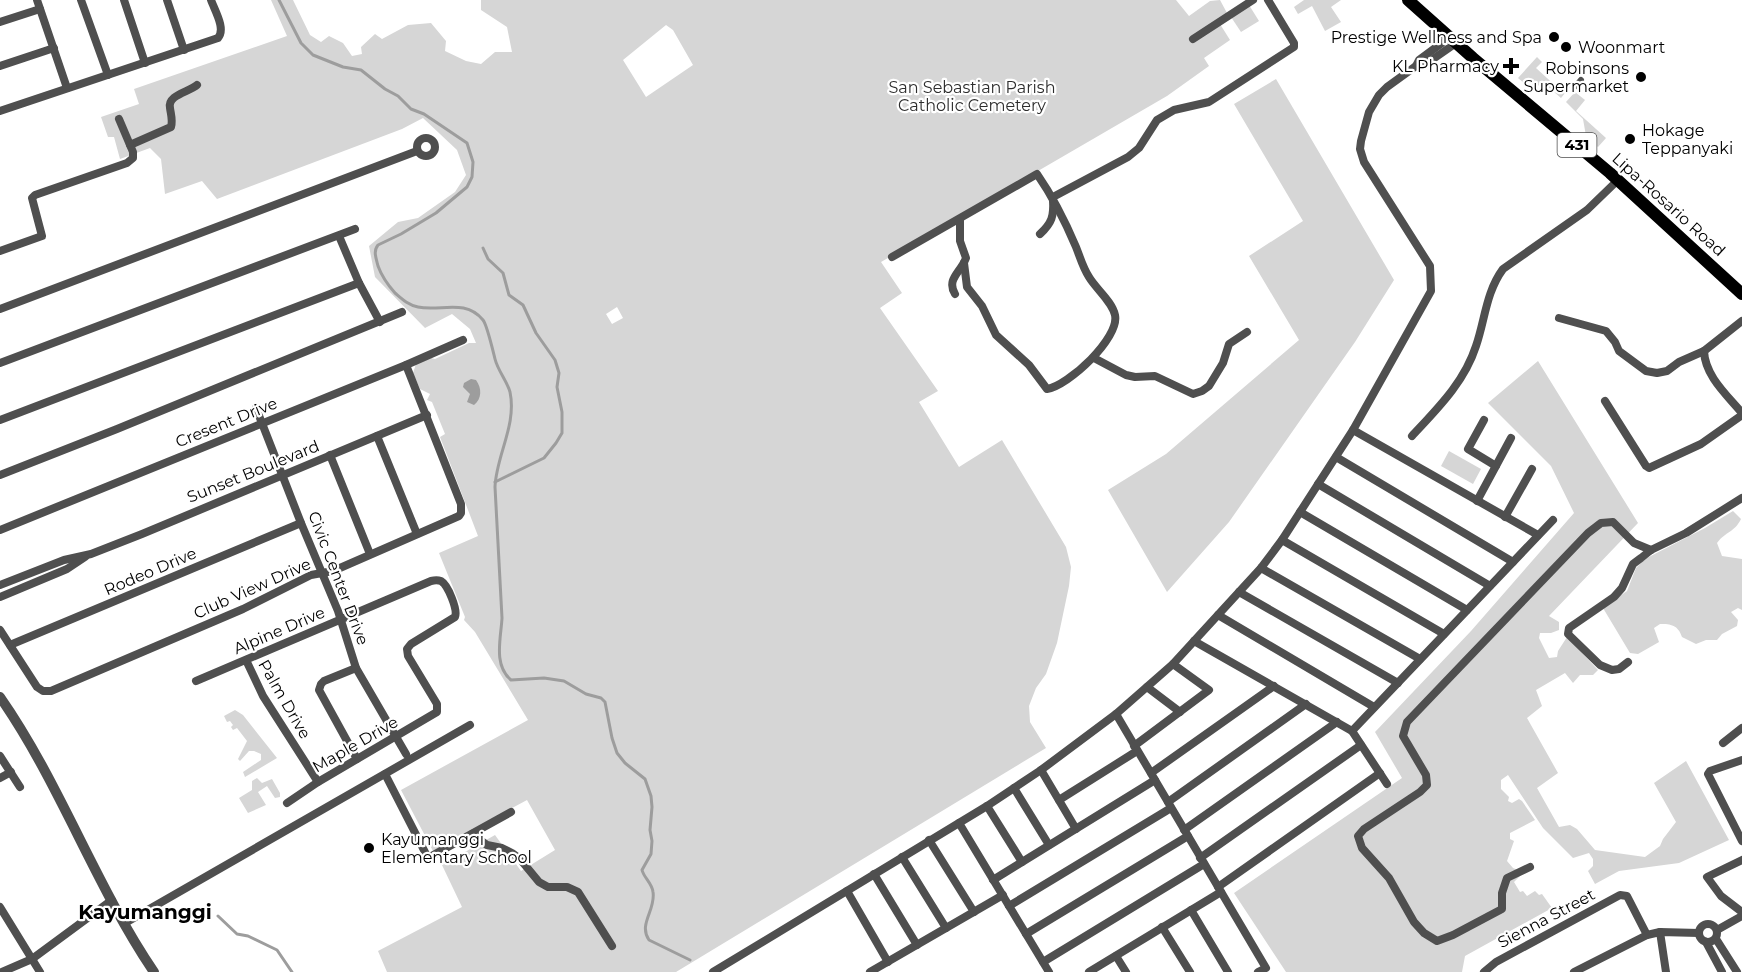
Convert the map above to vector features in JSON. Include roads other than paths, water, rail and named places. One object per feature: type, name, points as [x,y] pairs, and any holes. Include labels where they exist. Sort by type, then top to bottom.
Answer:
[{"type":"main road","name":"Lipa-Rosario Road","points":[[1408,0],[1618,180],[1742,294]]},
{"type":"street","points":[[81,0],[108,75]]},
{"type":"street","points":[[124,0],[145,63]]},
{"type":"street","points":[[167,0],[184,50]]},
{"type":"street","points":[[0,111],[218,38],[222,34],[222,29],[211,0]]},
{"type":"street","points":[[1193,39],[1253,0]]},
{"type":"street","points":[[1053,197],[1128,157],[1138,148],[1157,120],[1174,110],[1209,102],[1294,47],[1294,43],[1268,0]]},
{"type":"street","points":[[0,22],[39,4],[68,88]]},
{"type":"street","points":[[713,972],[987,806],[1041,770],[1116,714],[1173,664],[1261,568],[1282,540],[1353,430],[1431,291],[1430,266],[1364,162],[1360,149],[1364,126],[1373,103],[1387,87],[1416,66],[1419,60],[1453,40]]},
{"type":"street","points":[[0,66],[54,48]]},
{"type":"street","points":[[130,145],[171,127],[169,103],[197,85]]},
{"type":"street","points":[[0,251],[42,236],[33,198],[35,195],[127,163],[133,158],[119,119]]},
{"type":"street","points":[[0,309],[417,151]]},
{"type":"street","points":[[892,257],[1037,174],[1053,197],[1088,276],[1115,313],[1112,334],[1101,345],[1094,358],[1054,387],[1047,389],[1029,365],[996,335],[982,306],[967,286],[964,263]]},
{"type":"street","points":[[1412,436],[1458,383],[1476,347],[1491,289],[1503,269],[1587,210],[1618,180]]},
{"type":"street","points":[[1040,234],[1053,220],[1053,197]]},
{"type":"street","points":[[955,294],[951,285],[952,281],[966,258],[960,241],[960,219]]},
{"type":"street","points":[[0,363],[355,229]]},
{"type":"street","points":[[339,236],[359,283],[380,322]]},
{"type":"street","points":[[0,420],[359,283]]},
{"type":"street","points":[[0,475],[402,312]]},
{"type":"street","points":[[1559,318],[1606,331],[1616,342],[1619,351],[1646,371],[1657,373],[1667,371],[1679,362],[1704,351],[1742,321]]},
{"type":"street","points":[[1094,358],[1126,375],[1155,376],[1193,394],[1209,386],[1223,363],[1229,344],[1247,332]]},
{"type":"street","name":"Cresent Drive","points":[[0,530],[463,340]]},
{"type":"street","points":[[1605,401],[1646,466],[1650,468],[1701,444],[1742,414],[1709,372],[1704,362],[1704,351]]},
{"type":"street","name":"Club View Drive","points":[[0,630],[37,687],[43,691],[51,691],[243,609],[311,575],[333,571],[459,516],[462,508],[406,365]]},
{"type":"street","name":"Civic Center Drive","points":[[256,408],[300,523],[341,619],[356,668],[406,754]]},
{"type":"street","name":"Sunset Boulevard","points":[[0,597],[67,569],[91,554],[427,415]]},
{"type":"street","points":[[1484,420],[1468,449],[1496,466]]},
{"type":"street","points":[[1353,430],[1538,536]]},
{"type":"street","points":[[377,436],[417,534]]},
{"type":"street","points":[[1477,501],[1511,438]]},
{"type":"street","points":[[330,455],[370,554]]},
{"type":"street","points":[[1336,457],[1513,562]]},
{"type":"street","points":[[1505,517],[1532,469]]},
{"type":"street","points":[[1318,484],[1490,586]]},
{"type":"street","points":[[1628,662],[1619,669],[1604,668],[1568,634],[1569,628],[1614,597],[1622,588],[1633,564],[1651,550],[1686,533],[1742,498]]},
{"type":"street","points":[[1300,512],[1467,610]]},
{"type":"street","points":[[1352,730],[1553,520]]},
{"type":"street","points":[[1530,867],[1507,878],[1502,893],[1502,909],[1454,935],[1437,941],[1424,933],[1414,922],[1389,878],[1362,848],[1358,836],[1427,785],[1426,775],[1403,736],[1407,722],[1588,533],[1601,523],[1613,522],[1634,543],[1651,550]]},
{"type":"street","name":"Rodeo Drive","points":[[10,645],[300,523]]},
{"type":"street","points":[[1282,540],[1444,634]]},
{"type":"street","name":"Sunset Boulevard","points":[[0,585],[64,560],[91,554]]},
{"type":"street","points":[[1261,568],[1420,659]]},
{"type":"street","name":"Alpine Drive","points":[[196,681],[431,581],[440,581],[445,585],[456,614],[453,619],[411,644],[407,649],[408,656],[437,704],[438,710]]},
{"type":"street","points":[[1239,592],[1398,683]]},
{"type":"street","points":[[1218,615],[1374,707]]},
{"type":"street","points":[[1194,641],[1352,730],[1387,784]]},
{"type":"street","name":"Palm Drive","points":[[246,660],[263,696],[318,782]]},
{"type":"street","points":[[1059,800],[1136,748],[1209,690],[1173,664]]},
{"type":"street","points":[[356,668],[324,681],[319,690],[357,759]]},
{"type":"street","points":[[993,880],[1076,829],[1153,777],[1274,686]]},
{"type":"street","points":[[1147,687],[1180,712]]},
{"type":"street","points":[[0,697],[4,710],[53,787],[112,900],[154,972]]},
{"type":"street","points":[[1009,906],[1169,805],[1305,704]]},
{"type":"street","name":"Maple Drive","points":[[287,803],[438,710]]},
{"type":"street","points":[[1116,714],[1266,968],[1258,972]]},
{"type":"street","points":[[1026,934],[1186,833],[1337,722]]},
{"type":"street","points":[[125,923],[470,725]]},
{"type":"street","points":[[1723,743],[1742,728]]},
{"type":"street","points":[[1043,962],[1202,861],[1361,745]]},
{"type":"street","points":[[0,756],[20,787]]},
{"type":"street","points":[[1742,760],[1710,771],[1708,774],[1742,841]]},
{"type":"street","points":[[1041,770],[1076,829]]},
{"type":"street","points":[[0,778],[11,772]]},
{"type":"street","points":[[1089,972],[1191,910],[1380,773]]},
{"type":"street","points":[[385,774],[428,858],[511,812]]},
{"type":"street","points":[[1014,788],[1049,845]]},
{"type":"street","points":[[987,806],[1022,862]]},
{"type":"street","points":[[959,823],[1049,972]]},
{"type":"street","points":[[472,834],[487,845],[512,853],[539,882],[548,887],[567,887],[578,892],[612,946]]},
{"type":"street","points":[[929,840],[974,912]]},
{"type":"street","points":[[902,857],[946,928]]},
{"type":"street","points":[[1706,942],[1742,914],[1721,896],[1707,877],[1742,860]]},
{"type":"street","points":[[874,874],[917,945]]},
{"type":"street","points":[[847,891],[888,962]]},
{"type":"street","name":"Sienna Street","points":[[1484,972],[1496,962],[1624,894],[1647,935]]},
{"type":"street","points":[[870,972],[1003,896]]},
{"type":"street","points":[[2,972],[32,958],[112,900]]},
{"type":"street","points":[[0,907],[40,972]]},
{"type":"street","points":[[1191,910],[1228,972]]},
{"type":"street","points":[[1722,972],[1699,933],[1701,927],[1706,924],[1712,925],[1734,971]]},
{"type":"street","points":[[1162,927],[1190,972]]},
{"type":"street","points":[[1660,932],[1666,972]]},
{"type":"street","points":[[1574,972],[1647,935],[1660,932],[1699,933]]},
{"type":"street","points":[[1116,956],[1126,972]]},
{"type":"waterway","points":[[279,0],[301,43],[313,55],[343,67],[361,70],[398,96],[411,109],[424,114],[467,143],[473,162],[472,177],[467,187],[436,213],[378,245],[375,252],[378,266],[390,287],[408,303],[426,308],[468,309],[476,313],[485,323],[496,363],[510,392],[511,404],[509,428],[495,487],[502,618],[499,651],[502,667],[511,680],[544,678],[564,681],[605,702],[617,753],[625,763],[645,779],[651,796],[651,854],[642,870],[653,892],[652,905],[645,928],[646,934],[649,940],[690,960]]},
{"type":"waterway","points":[[483,248],[488,259],[503,273],[509,295],[523,305],[536,333],[555,360],[559,373],[557,387],[562,412],[562,433],[544,458],[495,482]]},
{"type":"waterway","points":[[218,916],[237,934],[248,936],[277,950],[292,972]]},
{"type":"place","name":"Prestige Wellness and Spa","points":[[1554,37]]},
{"type":"place","name":"Woonmart","points":[[1566,47]]},
{"type":"place","name":"KL Pharmacy","points":[[1511,66]]},
{"type":"place","name":"Robinsons Supermarket","points":[[1641,77]]},
{"type":"place","name":"Hokage Teppanyaki","points":[[1630,139]]},
{"type":"place","name":"Kayumanggi Elementary School","points":[[369,848]]},
{"type":"district","name":"Kayumanggi","points":[[145,912]]},
{"type":"park label","name":"San Sebastian Parish Catholic Cemetery","points":[[972,96]]}]
